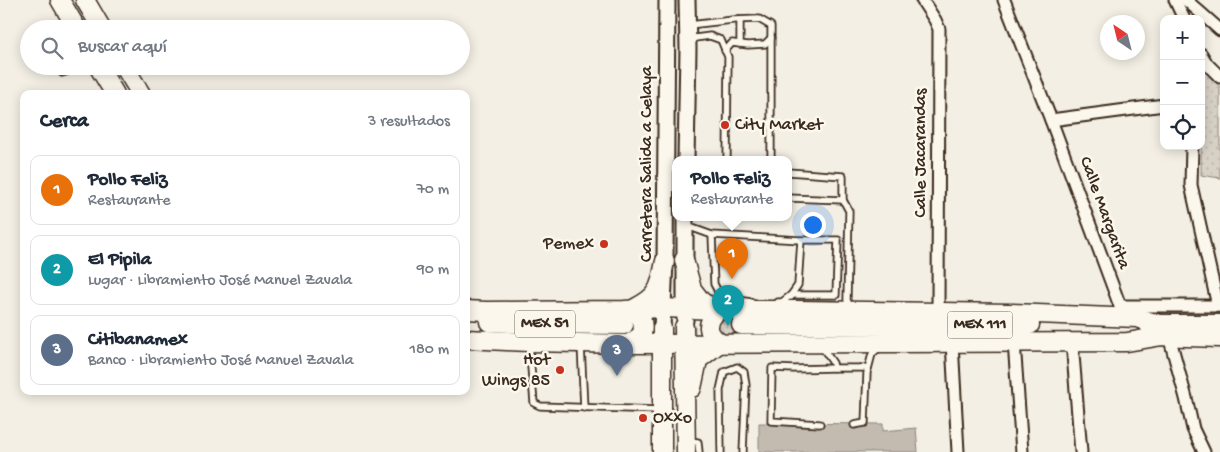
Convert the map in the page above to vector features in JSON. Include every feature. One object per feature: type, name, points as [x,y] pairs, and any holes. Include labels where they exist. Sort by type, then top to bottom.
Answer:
[{"type":"main road","points":[[60,0],[71,20]]},
{"type":"main road","points":[[85,0],[97,20]]},
{"type":"main road","name":"Carretera Salida a Celaya","points":[[662,336],[665,261],[667,0]]},
{"type":"main road","points":[[686,156],[687,0]]},
{"type":"main road","points":[[666,27],[687,26]]},
{"type":"main road","points":[[103,75],[112,90]]},
{"type":"main road","points":[[129,75],[139,90]]},
{"type":"main road","points":[[685,222],[686,423],[690,448]]},
{"type":"main road","points":[[684,260],[692,289],[702,302],[718,310]]},
{"type":"main road","points":[[627,328],[660,286],[665,261]]},
{"type":"main road","points":[[470,339],[580,342],[627,328],[662,308],[718,310],[794,302],[852,310],[1012,313],[1121,312],[1163,332]]},
{"type":"main road","points":[[470,310],[627,328],[662,336],[685,335],[720,343],[1127,342],[1163,332]]},
{"type":"main road","points":[[718,310],[710,319],[709,329],[712,338],[720,343]]},
{"type":"main road","name":"MEX 51","points":[[470,321],[627,328]]},
{"type":"main road","name":"MEX 111","points":[[1163,332],[1220,324]]},
{"type":"main road","name":"MEX 111","points":[[741,330],[1126,325],[1163,332],[1220,338]]},
{"type":"main road","points":[[627,328],[646,353],[656,373],[661,410]]},
{"type":"main road","name":"MEX 51","points":[[470,331],[536,333],[627,328]]},
{"type":"main road","points":[[662,336],[662,452]]},
{"type":"main road","points":[[686,423],[698,360],[720,343]]},
{"type":"street","name":"Calle Jacarandas","points":[[922,0],[939,29],[938,312]]},
{"type":"street","name":"Calle Margarita","points":[[1004,0],[1051,120],[1121,312]]},
{"type":"street","points":[[1175,0],[1182,15]]},
{"type":"street","points":[[1186,0],[1220,30]]},
{"type":"street","points":[[1205,60],[1220,78]]},
{"type":"street","points":[[1051,120],[1160,106]]},
{"type":"street","points":[[1121,312],[1219,306],[1191,185],[1192,150]]},
{"type":"street","points":[[1163,332],[1186,398],[1193,429],[1204,452]]},
{"type":"street","points":[[952,342],[958,452]]},
{"type":"street","points":[[1014,342],[1022,452]]},
{"type":"street","points":[[1072,342],[1081,452]]},
{"type":"lane","points":[[687,26],[759,19],[770,26],[771,156]]},
{"type":"lane","points":[[740,20],[740,44]]},
{"type":"lane","points":[[688,49],[695,38],[710,36],[721,40],[728,57],[727,156]]},
{"type":"lane","points":[[725,51],[732,43],[748,45],[765,44],[770,38]]},
{"type":"lane","points":[[792,172],[843,176],[843,200],[849,211],[847,300],[852,310]]},
{"type":"lane","points":[[792,198],[843,200]]},
{"type":"lane","points":[[685,222],[712,235],[838,240],[836,295],[794,302],[774,302]]},
{"type":"lane","points":[[712,235],[714,284],[721,297],[758,302]]},
{"type":"lane","points":[[794,302],[798,285],[801,240]]},
{"type":"lane","points":[[529,342],[534,403],[540,406],[661,410]]},
{"type":"lane","points":[[580,342],[584,408]]},
{"type":"lane","points":[[847,425],[865,423],[868,368],[872,354],[885,342]]},
{"type":"lane","points":[[819,344],[833,362],[834,368]]},
{"type":"lane","points":[[721,452],[720,390],[724,372],[737,367],[744,372],[746,385],[743,452]]},
{"type":"lane","points":[[824,424],[771,421],[772,368],[868,368]]},
{"type":"shaded area","points":[[1205,73],[1220,87],[1220,178],[1201,175],[1201,150],[1205,150]]},
{"type":"shaded area","points":[[736,314],[737,336],[719,337],[714,321]]},
{"type":"building","points":[[759,423],[883,424],[883,431],[916,428],[918,452],[759,452]]},
{"type":"tunnel","points":[[624,333],[741,335]]},
{"type":"place","name":"City Market","points":[[725,125]]},
{"type":"place","name":"Pemex","points":[[604,244]]},
{"type":"place","name":"Pollo Feliz","points":[[732,279]]},
{"type":"place","name":"El Pipila","points":[[728,326]]},
{"type":"place","name":"Hot Wings 85","points":[[560,370]]},
{"type":"place","name":"Citibanamex","points":[[617,376]]},
{"type":"place","name":"Oxxo","points":[[643,418]]}]
